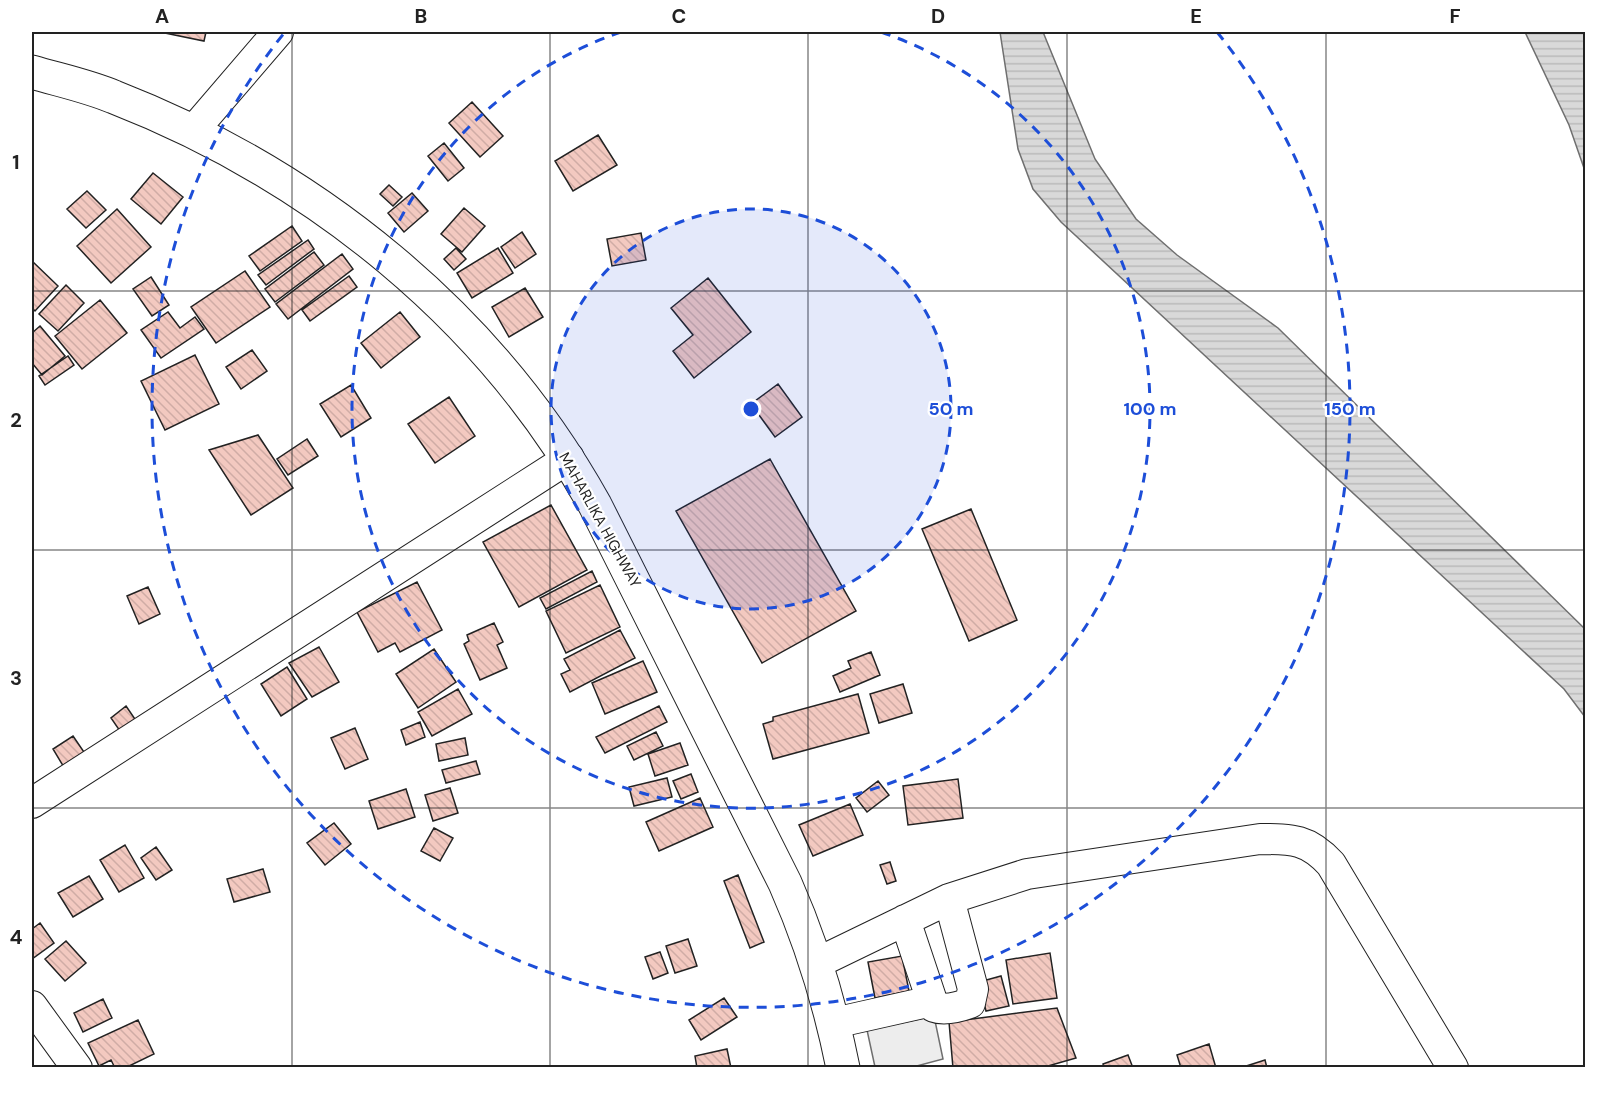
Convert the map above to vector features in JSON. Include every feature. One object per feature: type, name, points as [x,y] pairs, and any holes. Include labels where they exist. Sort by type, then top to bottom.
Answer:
[{"type":"main road","name":"MAHARLIKA HIGHWAY","points":[[32,72],[112,96],[193,131],[225,146],[297,189],[346,223],[443,307],[525,400],[568,458],[622,559],[785,883],[817,963],[834,1023],[843,1068]]},
{"type":"street","points":[[193,131],[278,32]]},
{"type":"street","points":[[32,803],[568,458]]},
{"type":"street","points":[[817,963],[949,899],[1027,874],[1260,839],[1294,839],[1317,849],[1331,864],[1453,1068]]},
{"type":"street","points":[[905,920],[934,1007],[940,1009],[966,1005],[973,999],[973,989],[949,899]]},
{"type":"street","points":[[834,1023],[932,1001]]},
{"type":"street","points":[[32,1006],[77,1068]]},
{"type":"shaded area","points":[[1000,32],[1043,32],[1095,159],[1136,219],[1177,255],[1278,328],[1585,629],[1585,717],[1564,689],[1061,222],[1033,189],[1018,149]]},
{"type":"shaded area","points":[[1525,32],[1585,32],[1585,171],[1569,125]]},
{"type":"shaded area","points":[[934,1016],[943,1059],[913,1067],[875,1067],[867,1030]]},
{"type":"building","points":[[160,32],[206,32],[204,41]]},
{"type":"building","points":[[472,102],[503,136],[480,157],[449,123]]},
{"type":"building","points":[[598,135],[617,165],[573,191],[555,161]]},
{"type":"building","points":[[444,143],[464,168],[448,181],[428,156]]},
{"type":"building","points":[[153,173],[183,197],[161,224],[131,199]]},
{"type":"building","points":[[389,185],[402,197],[393,206],[380,194]]},
{"type":"building","points":[[87,191],[106,210],[86,228],[67,209]]},
{"type":"building","points":[[412,193],[428,211],[404,232],[388,213]]},
{"type":"building","points":[[464,208],[485,226],[462,252],[441,234]]},
{"type":"building","points":[[117,209],[151,247],[111,283],[77,246]]},
{"type":"building","points":[[292,226],[302,241],[260,271],[249,256]]},
{"type":"building","points":[[522,232],[536,254],[515,268],[501,247]]},
{"type":"building","points":[[641,233],[646,260],[612,266],[607,239]]},
{"type":"building","points":[[308,240],[314,249],[266,285],[258,275]]},
{"type":"building","points":[[456,248],[466,259],[454,270],[444,259]]},
{"type":"building","points":[[498,248],[513,273],[472,298],[457,273]]},
{"type":"building","points":[[314,252],[324,265],[275,302],[265,289]]},
{"type":"building","points":[[342,254],[353,269],[288,319],[276,304]]},
{"type":"building","points":[[32,261],[58,286],[35,311],[32,308]]},
{"type":"building","points":[[245,271],[270,307],[216,343],[191,307]]},
{"type":"building","points":[[349,276],[357,287],[310,321],[302,310]]},
{"type":"building","points":[[151,277],[169,305],[152,316],[133,289]]},
{"type":"building","points":[[708,278],[751,332],[694,378],[673,351],[693,335],[671,308]]},
{"type":"building","points":[[66,285],[84,303],[58,331],[39,314]]},
{"type":"building","points":[[525,288],[543,317],[509,337],[492,307]]},
{"type":"building","points":[[100,300],[127,333],[82,369],[55,336]]},
{"type":"building","points":[[168,312],[180,328],[195,317],[204,329],[161,358],[141,330]]},
{"type":"building","points":[[400,312],[420,337],[381,368],[361,343]]},
{"type":"building","points":[[40,326],[65,356],[42,375],[32,363],[32,333]]},
{"type":"building","points":[[252,350],[267,371],[241,389],[226,367]]},
{"type":"building","points":[[195,355],[219,404],[165,430],[141,381]]},
{"type":"building","points":[[68,356],[74,365],[45,385],[39,376]]},
{"type":"building","points":[[778,384],[802,417],[775,437],[751,404]]},
{"type":"building","points":[[351,385],[371,418],[341,437],[320,404]]},
{"type":"building","points":[[449,397],[475,436],[435,463],[408,424]]},
{"type":"building","points":[[258,435],[293,488],[251,515],[209,450]]},
{"type":"building","points":[[307,439],[318,456],[288,475],[277,459]]},
{"type":"building","points":[[770,459],[856,611],[762,663],[676,511]]},
{"type":"building","points":[[551,505],[587,570],[519,607],[483,542]]},
{"type":"building","points":[[971,509],[1017,620],[969,641],[922,529]]},
{"type":"building","points":[[592,571],[597,582],[546,609],[540,598]]},
{"type":"building","points":[[417,582],[442,630],[400,652],[395,643],[378,652],[357,612]]},
{"type":"building","points":[[600,585],[620,627],[566,653],[546,611]]},
{"type":"building","points":[[148,587],[160,614],[139,624],[127,596]]},
{"type":"building","points":[[494,623],[503,642],[497,645],[507,668],[480,680],[464,644],[469,641],[467,635]]},
{"type":"building","points":[[620,630],[635,658],[570,692],[561,674],[570,670],[564,659]]},
{"type":"building","points":[[319,647],[339,682],[312,697],[289,663]]},
{"type":"building","points":[[434,649],[456,682],[418,708],[396,674]]},
{"type":"building","points":[[871,652],[880,675],[840,692],[833,676],[851,668],[848,661]]},
{"type":"building","points":[[643,661],[657,692],[605,714],[592,683]]},
{"type":"building","points":[[287,667],[307,699],[281,716],[261,684]]},
{"type":"building","points":[[903,684],[912,713],[879,723],[870,694]]},
{"type":"building","points":[[458,689],[472,714],[432,736],[418,712]]},
{"type":"building","points":[[858,694],[869,733],[773,759],[763,724],[773,721],[773,717]]},
{"type":"building","points":[[126,706],[137,722],[122,734],[111,718]]},
{"type":"building","points":[[659,706],[667,722],[605,753],[596,737]]},
{"type":"building","points":[[420,722],[425,737],[406,745],[401,730]]},
{"type":"building","points":[[355,728],[368,759],[345,769],[331,738]]},
{"type":"building","points":[[656,732],[663,746],[634,760],[627,746]]},
{"type":"building","points":[[73,736],[86,755],[65,769],[53,749]]},
{"type":"building","points":[[465,738],[468,755],[439,761],[436,744]]},
{"type":"building","points":[[680,743],[688,765],[655,776],[648,754]]},
{"type":"building","points":[[476,761],[480,774],[446,783],[442,770]]},
{"type":"building","points":[[691,774],[698,792],[681,799],[673,781]]},
{"type":"building","points":[[667,778],[672,797],[634,806],[629,787]]},
{"type":"building","points":[[958,779],[963,818],[908,825],[903,786]]},
{"type":"building","points":[[878,781],[889,795],[867,812],[856,798]]},
{"type":"building","points":[[450,788],[458,813],[433,821],[425,795]]},
{"type":"building","points":[[406,789],[415,817],[378,829],[369,801]]},
{"type":"building","points":[[700,798],[713,827],[659,851],[646,822]]},
{"type":"building","points":[[850,804],[863,835],[813,856],[799,825]]},
{"type":"building","points":[[334,823],[351,844],[325,865],[307,843]]},
{"type":"building","points":[[434,828],[453,838],[440,861],[421,851]]},
{"type":"building","points":[[125,845],[144,878],[119,892],[100,860]]},
{"type":"building","points":[[156,847],[172,870],[156,880],[141,858]]},
{"type":"building","points":[[890,862],[896,881],[887,884],[880,865]]},
{"type":"building","points":[[263,869],[270,892],[234,902],[227,879]]},
{"type":"building","points":[[738,875],[764,942],[750,948],[724,881]]},
{"type":"building","points":[[89,876],[103,899],[73,917],[58,893]]},
{"type":"building","points":[[40,923],[54,943],[32,959],[32,929]]},
{"type":"building","points":[[688,939],[697,966],[675,973],[666,946]]},
{"type":"building","points":[[66,941],[86,963],[65,981],[45,959]]},
{"type":"building","points":[[660,952],[668,973],[653,979],[645,957]]},
{"type":"building","points":[[1050,953],[1057,998],[1013,1004],[1006,960]]},
{"type":"building","points":[[902,956],[909,991],[875,998],[868,962]]},
{"type":"building","points":[[1001,976],[1009,1006],[986,1011],[979,982]]},
{"type":"building","points":[[724,998],[737,1017],[701,1040],[689,1020]]},
{"type":"building","points":[[103,999],[112,1018],[83,1032],[74,1013]]},
{"type":"building","points":[[1057,1008],[1076,1058],[1041,1068],[953,1068],[949,1022]]},
{"type":"building","points":[[138,1020],[154,1054],[125,1068],[115,1068],[111,1060],[99,1066],[88,1043]]},
{"type":"building","points":[[1209,1044],[1216,1068],[1181,1068],[1177,1055]]},
{"type":"building","points":[[727,1049],[731,1068],[697,1068],[695,1056]]},
{"type":"building","points":[[1128,1055],[1133,1068],[1104,1068],[1103,1064]]},
{"type":"building","points":[[1265,1060],[1267,1068],[1240,1068]]}]
